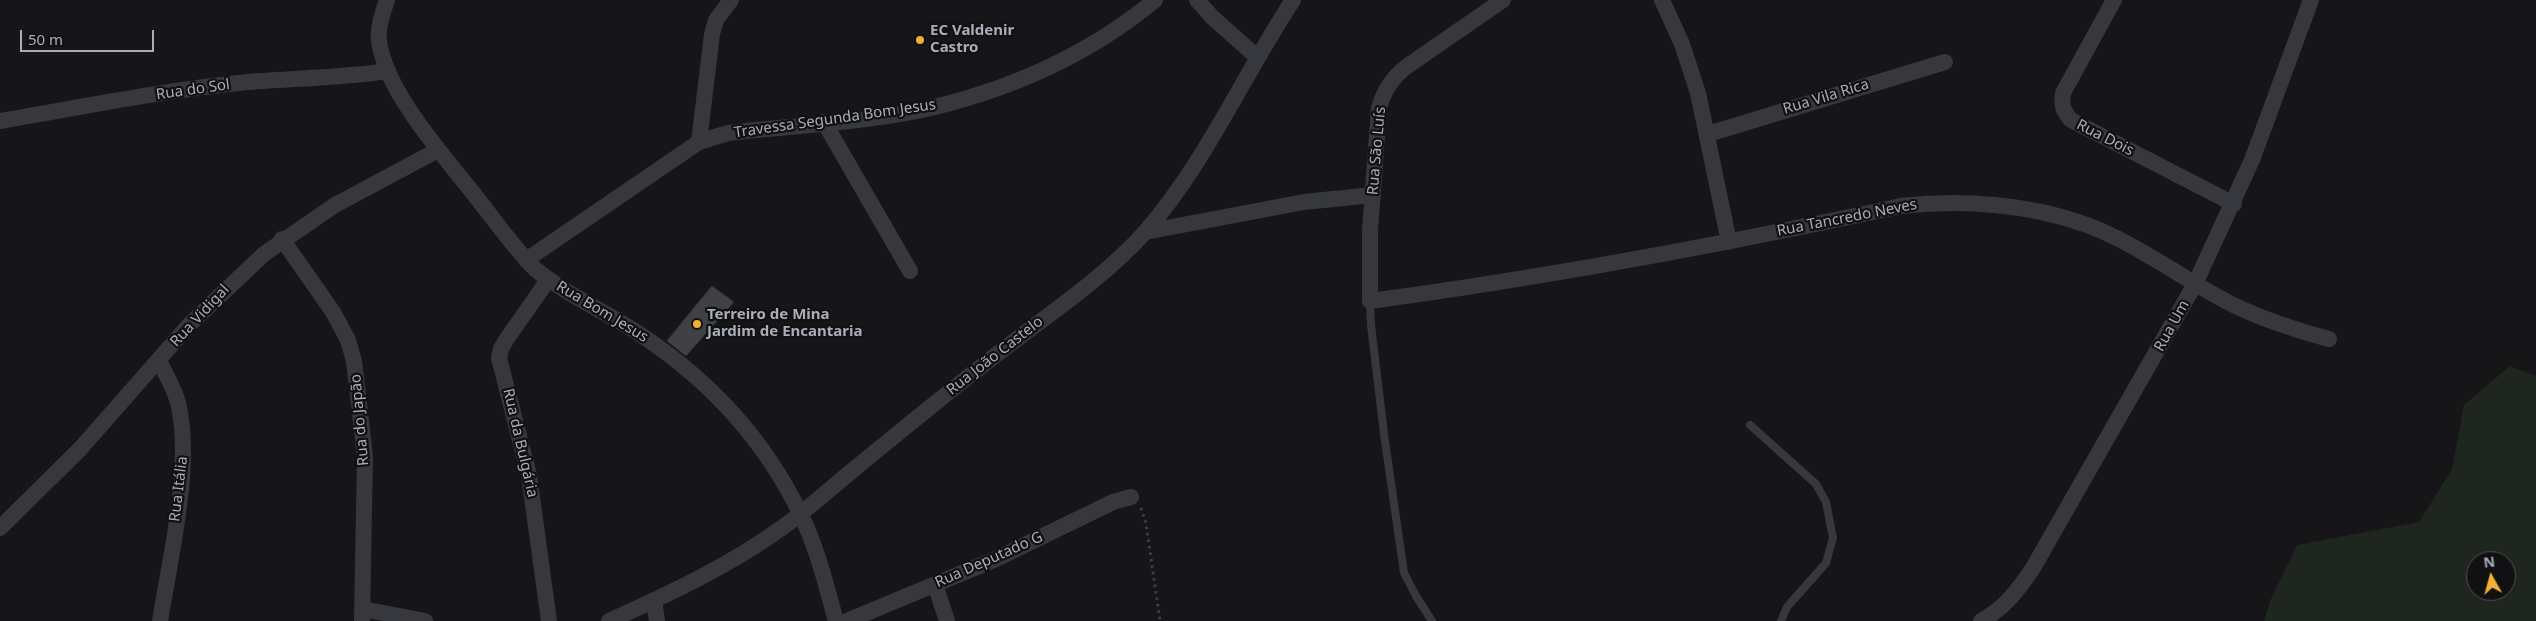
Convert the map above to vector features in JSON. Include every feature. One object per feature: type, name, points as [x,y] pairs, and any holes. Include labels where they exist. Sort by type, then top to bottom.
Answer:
[{"type":"street","name":"Rua Bom Jesus","points":[[387,0],[378,38],[388,71],[408,107],[438,150],[526,260],[548,280],[606,312],[646,338],[726,404],[772,463],[800,514],[815,552],[836,621]]},
{"type":"street","points":[[698,142],[712,34],[716,20],[731,0]]},
{"type":"street","name":"Travessa Segunda Bom Jesus","points":[[526,260],[698,142],[728,133],[915,111],[998,89],[1055,66],[1102,40],[1155,0]]},
{"type":"street","points":[[1197,0],[1212,17],[1257,57]]},
{"type":"street","name":"Rua João Castelo","points":[[609,621],[654,600],[750,549],[800,514],[950,390],[1100,274],[1145,232],[1208,144],[1257,57],[1293,0]]},
{"type":"street","name":"Rua São Luís","points":[[1370,301],[1370,230],[1380,108],[1389,84],[1406,67],[1503,0]]},
{"type":"street","points":[[1662,0],[1682,44],[1698,94],[1708,134],[1729,242]]},
{"type":"street","name":"Rua Dois","points":[[2114,0],[2063,93],[2062,106],[2064,112],[2070,120],[2234,204]]},
{"type":"street","name":"Rua Um","points":[[1981,621],[1997,612],[2013,597],[2033,568],[2196,284],[2234,204],[2311,0]]},
{"type":"street","name":"Rua Vila Rica","points":[[1708,134],[1944,62]]},
{"type":"street","name":"Rua do Sol","points":[[0,121],[185,90],[249,82],[332,79],[388,71]]},
{"type":"street","points":[[824,122],[910,271]]},
{"type":"street","name":"Rua Vidigal","points":[[0,528],[80,449],[159,362],[190,324],[228,286],[282,239],[335,205],[438,150]]},
{"type":"street","points":[[1145,232],[1295,204],[1374,195]]},
{"type":"street","name":"Rua Tancredo Neves","points":[[1370,301],[1475,287],[1729,242],[1901,206],[1933,202],[1980,204],[2054,215],[2087,225],[2158,260],[2245,311],[2289,328],[2329,339]]},
{"type":"street","name":"Rua do Japão","points":[[282,239],[333,312],[348,340],[354,361],[365,456],[362,615]]},
{"type":"street","name":"Rua da Bulgária","points":[[548,280],[506,340],[501,348],[499,358],[529,475],[548,621]]},
{"type":"street","name":"Rua Itália","points":[[159,362],[179,405],[184,460],[160,621]]},
{"type":"street","name":"Rua Deputado G","points":[[846,621],[996,559],[1113,502],[1131,497]]},
{"type":"street","points":[[935,584],[947,621]]},
{"type":"street","points":[[654,600],[657,621]]},
{"type":"street","points":[[362,615],[425,621]]},
{"type":"lane","points":[[1370,301],[1371,325],[1404,573],[1432,621]]},
{"type":"lane","points":[[1750,425],[1816,484],[1826,502],[1832,538],[1826,563],[1787,607],[1781,621]]},
{"type":"path","points":[[1131,497],[1140,505],[1146,523],[1160,621]]},
{"type":"shaded area","points":[[2510,366],[2536,376],[2536,621],[2264,621],[2270,601],[2297,545],[2419,522],[2452,469],[2464,405]]},
{"type":"building","name":"Terreiro de Mina Jardim de Encantaria","points":[[712,286],[734,302],[686,356],[667,341]]},
{"type":"place","name":"EC Valdenir Castro","points":[[920,40]]},
{"type":"place","name":"Terreiro de Mina Jardim de Encantaria","points":[[697,324]]}]
